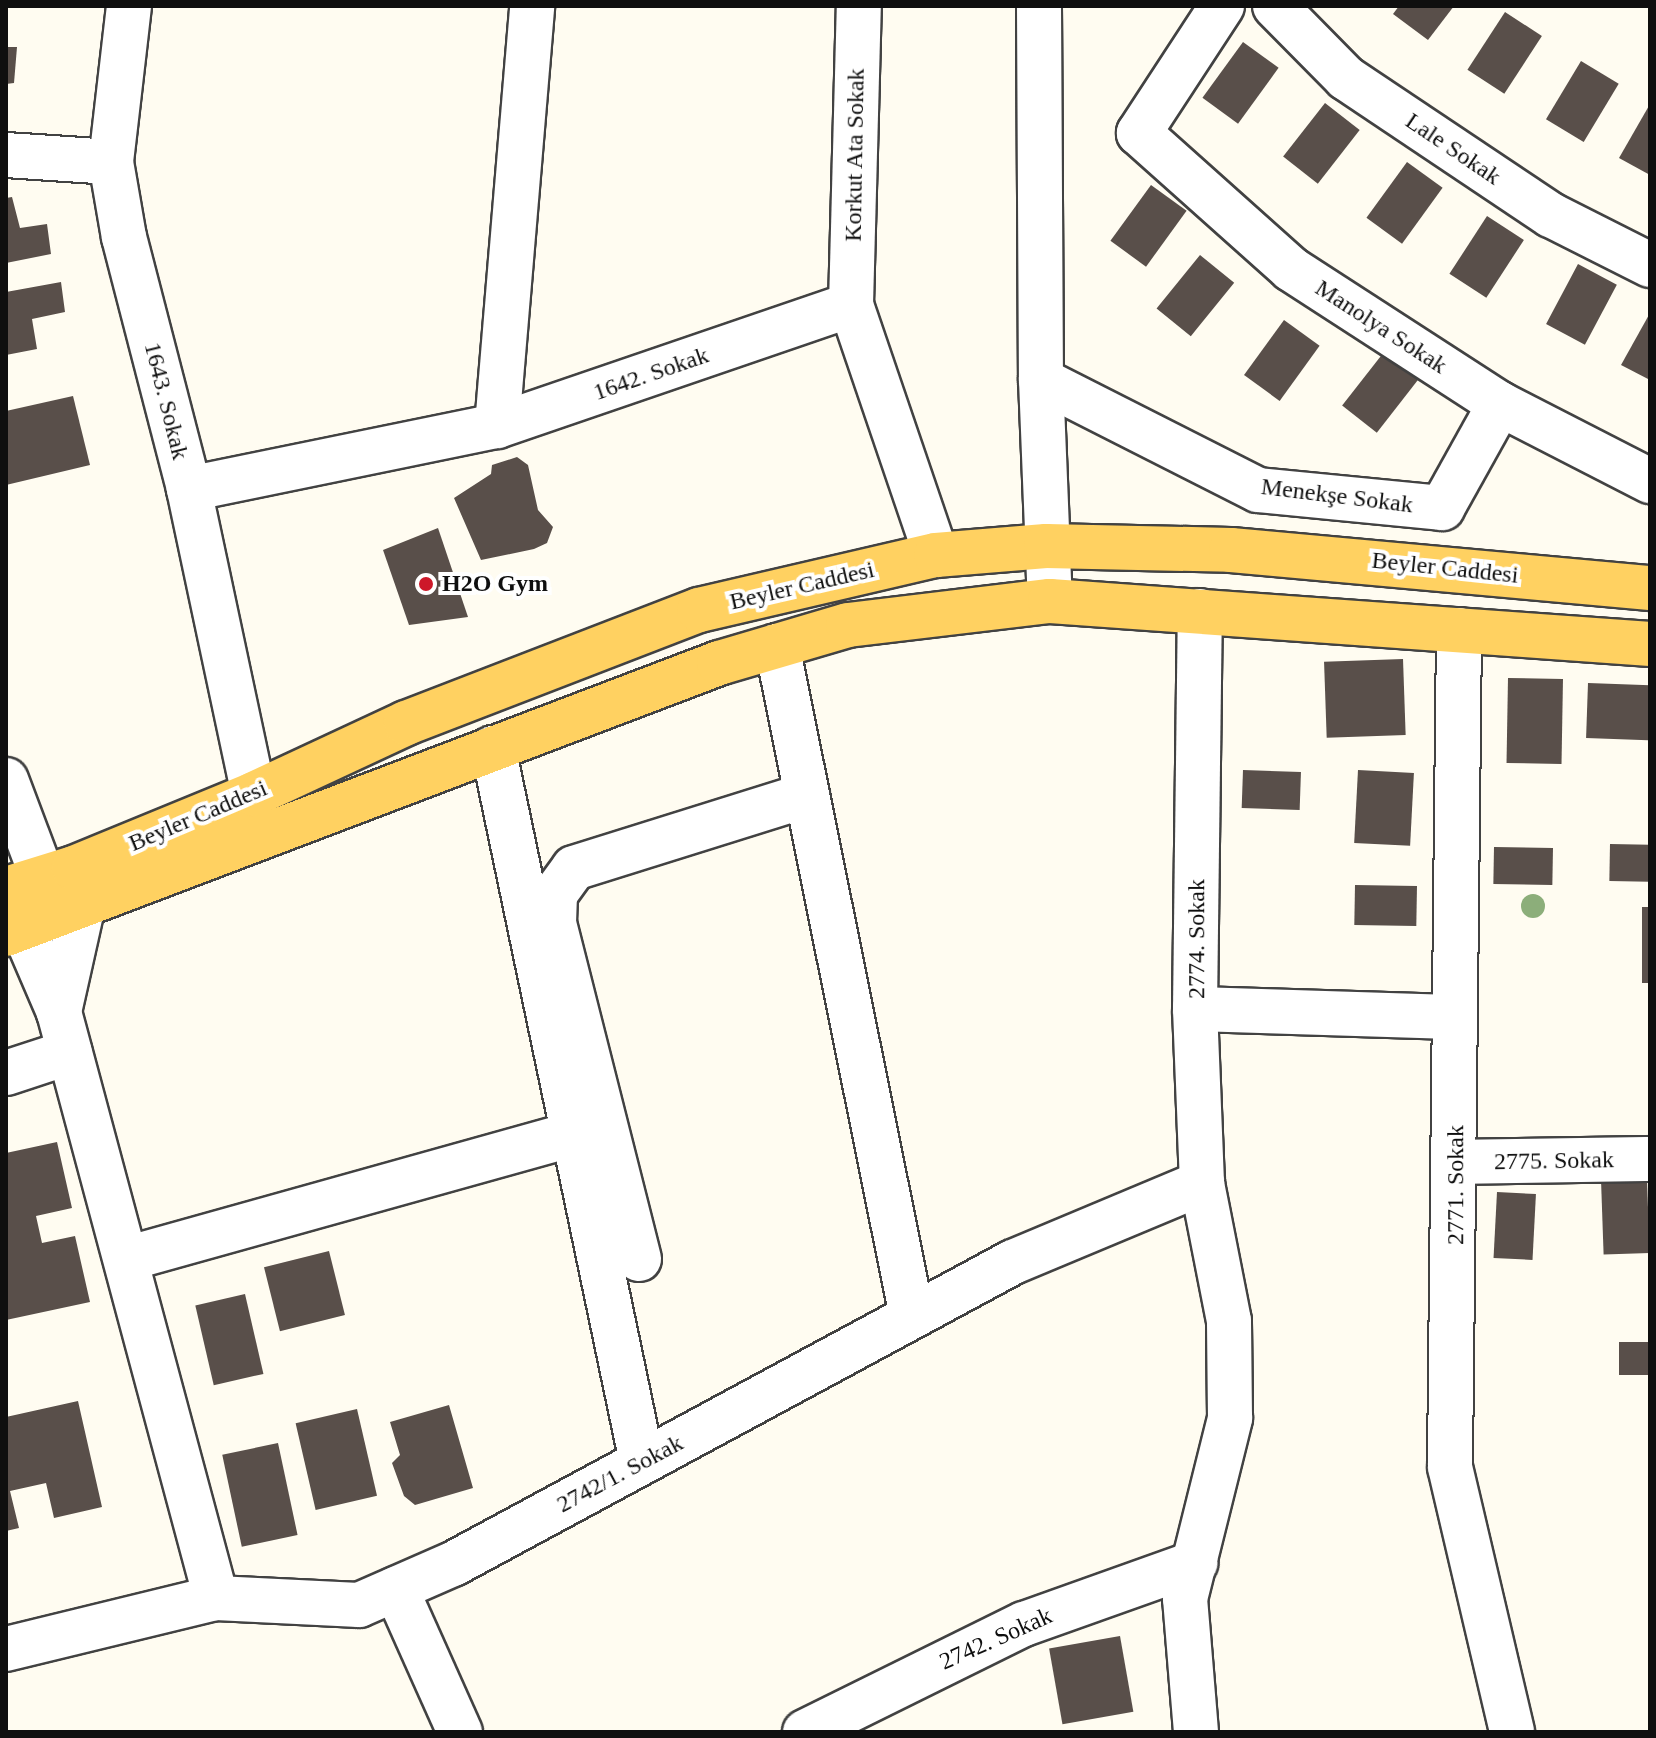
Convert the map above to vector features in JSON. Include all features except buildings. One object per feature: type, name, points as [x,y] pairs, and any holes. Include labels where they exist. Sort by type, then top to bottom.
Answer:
[{"type":"main road","name":"Beyler Caddesi","points":[[15,931],[44,886],[406,723],[699,610],[936,555],[1046,546],[1261,552],[1650,588]]},
{"type":"main road","name":"Beyler Caddesi","points":[[44,886],[271,835],[493,748],[777,646],[848,625],[1050,601],[1650,644]]},
{"type":"main road","points":[[254,794],[271,835]]},
{"type":"main road","points":[[15,931],[44,886]]},
{"type":"street","name":"1643. Sokak","points":[[129,6],[111,162],[124,237],[189,489],[254,794]]},
{"type":"street","points":[[497,426],[532,6]]},
{"type":"street","name":"Korkut Ata Sokak","points":[[851,305],[859,6]]},
{"type":"street","points":[[1039,6],[1041,380],[1050,601]]},
{"type":"street","name":"Manolya Sokak","points":[[1222,6],[1139,133],[1291,269],[1500,404],[1650,481]]},
{"type":"street","name":"Lale Sokak","points":[[1275,6],[1346,78],[1551,215],[1650,265]]},
{"type":"street","points":[[6,155],[111,162]]},
{"type":"street","points":[[851,305],[936,555]]},
{"type":"street","name":"1642. Sokak","points":[[189,489],[497,426],[851,305]]},
{"type":"street","name":"Menekşe Sokak","points":[[1041,380],[1258,490],[1442,508],[1500,404]]},
{"type":"street","name":"2774. Sokak","points":[[1200,611],[1195,1009],[1454,1017]]},
{"type":"street","name":"2771. Sokak","points":[[1459,630],[1454,1017],[1457,1162],[1450,1467],[1512,1732]]},
{"type":"street","points":[[777,646],[912,1316]]},
{"type":"street","points":[[493,748],[642,1462]]},
{"type":"street","points":[[6,780],[44,886],[65,1032],[126,1259],[139,1388],[216,1598]]},
{"type":"street","points":[[639,1259],[554,923],[555,894],[574,868],[807,795]]},
{"type":"street","points":[[15,931],[65,1032]]},
{"type":"street","points":[[1195,1009],[1202,1183],[1229,1321],[1230,1418],[1185,1599],[1196,1732]]},
{"type":"street","points":[[6,1073],[65,1032]]},
{"type":"street","points":[[126,1259],[574,1134]]},
{"type":"street","name":"2775. Sokak","points":[[1457,1162],[1650,1159]]},
{"type":"street","name":"2742/1. Sokak","points":[[6,1649],[216,1598],[359,1605],[453,1564],[1013,1262],[1202,1183]]},
{"type":"street","name":"2742. Sokak","points":[[805,1732],[871,1714],[1024,1624],[1195,1563]]},
{"type":"street","points":[[396,1589],[460,1732]]},
{"type":"place","name":"H2O Gym","points":[[426,584]]}]
